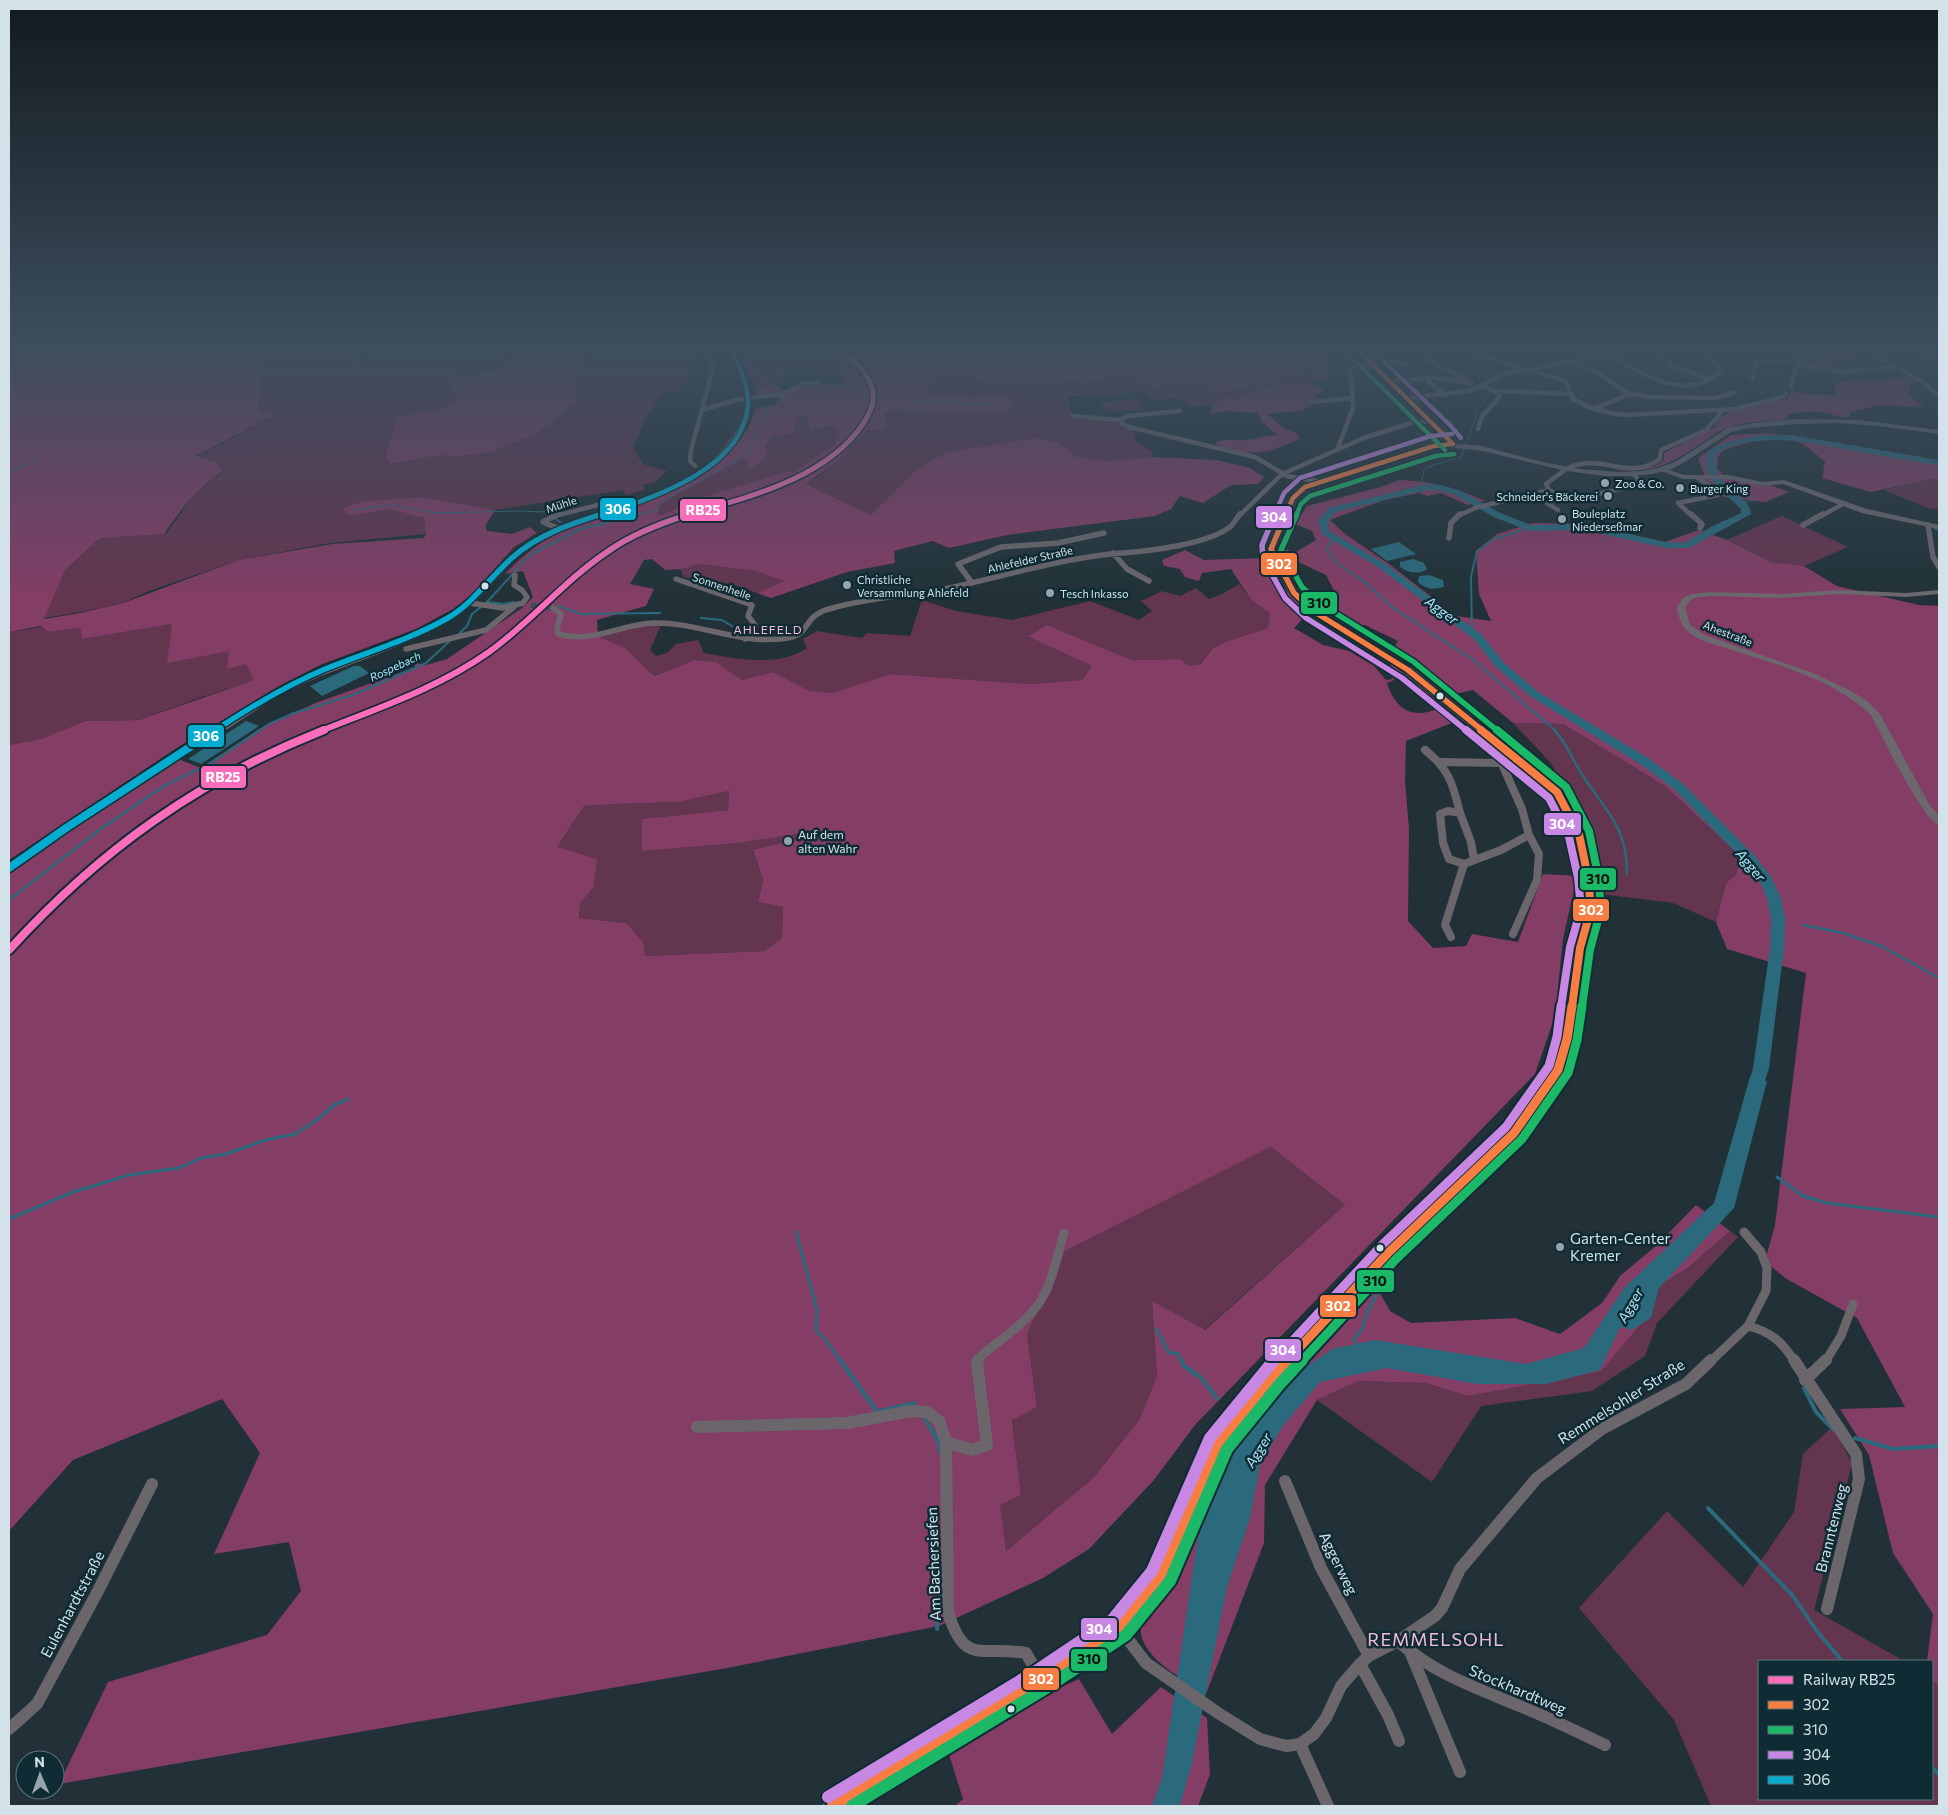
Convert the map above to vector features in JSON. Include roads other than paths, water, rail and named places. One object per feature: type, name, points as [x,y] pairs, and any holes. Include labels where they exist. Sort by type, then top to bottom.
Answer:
[{"type":"main road","points":[[9,868],[86,815],[286,688],[337,664],[419,633],[474,604],[522,550],[558,528],[669,490],[697,476],[717,460],[735,439],[739,432]]},
{"type":"main road","points":[[1444,432],[1453,444]]},
{"type":"main road","points":[[1446,434],[1467,444],[1568,469],[1608,474],[1633,474],[1663,470],[1679,463],[1730,432]]},
{"type":"main road","points":[[1434,446],[1443,440],[1446,434]]},
{"type":"main road","points":[[833,1806],[1041,1679],[1119,1628],[1161,1576],[1218,1444],[1271,1378],[1389,1252],[1481,1166],[1514,1132],[1558,1070],[1567,1039],[1580,948],[1591,909],[1588,877],[1579,834],[1557,792],[1403,666],[1312,611],[1294,593],[1271,549],[1296,495],[1305,487],[1434,446],[1467,444]]},
{"type":"main road","points":[[1663,470],[1676,475],[1696,477],[1722,476],[1763,484],[1788,483],[1843,504],[1939,527]]},
{"type":"main road","name":"Ahestraße","points":[[1939,592],[1906,595],[1839,592],[1782,596],[1710,594],[1692,596],[1686,600],[1681,608],[1685,624],[1692,631],[1707,639],[1825,682],[1868,704],[1924,806],[1939,822]]},
{"type":"street","points":[[695,466],[690,461],[696,432]]},
{"type":"street","points":[[1148,432],[1256,458],[1280,470],[1282,474],[1287,476],[1322,482]]},
{"type":"street","points":[[1337,450],[1343,432]]},
{"type":"street","name":"Ahlefelder Straße","points":[[553,608],[561,614],[556,629],[558,634],[564,637],[587,637],[654,622],[690,627],[745,639],[788,638],[804,632],[815,615],[820,612],[875,599],[924,593],[1048,564],[1110,553],[1157,550],[1224,531],[1231,526],[1246,507],[1282,474],[1364,438],[1385,432]]},
{"type":"street","points":[[1549,490],[1546,484],[1576,464],[1584,463],[1621,469],[1652,465],[1660,460],[1661,450],[1702,432]]},
{"type":"street","points":[[1449,538],[1451,523],[1460,514],[1475,508],[1549,490],[1574,498],[1627,488],[1638,482],[1638,479],[1633,474]]},
{"type":"street","points":[[1696,477],[1715,490],[1718,495],[1678,503],[1702,524],[1700,528]]},
{"type":"street","points":[[1558,510],[1547,502],[1567,497]]},
{"type":"street","name":"Mühle","points":[[558,528],[543,522],[565,513],[602,504]]},
{"type":"street","points":[[1803,525],[1843,504]]},
{"type":"street","points":[[1928,525],[1932,533],[1931,553],[1933,561],[1939,567]]},
{"type":"street","points":[[972,582],[958,564],[1001,547],[1058,543],[1104,533]]},
{"type":"street","points":[[1932,533],[1939,534]]},
{"type":"street","points":[[1110,553],[1127,569],[1146,581]]},
{"type":"street","points":[[516,575],[514,585],[522,590],[526,597],[523,603]]},
{"type":"street","name":"Sonnenhelle","points":[[676,579],[684,584],[752,605],[748,616],[755,626],[745,639]]},
{"type":"street","points":[[474,604],[490,607],[514,607],[523,603],[531,605]]},
{"type":"street","points":[[406,649],[450,637],[486,630],[514,607]]},
{"type":"street","points":[[1496,742],[1493,744],[1500,763],[1522,809],[1529,835],[1539,854],[1537,880],[1513,934]]},
{"type":"street","points":[[1425,750],[1441,762],[1451,778],[1460,813],[1471,842],[1474,860]]},
{"type":"street","points":[[1441,762],[1500,763]]},
{"type":"street","points":[[1460,813],[1448,811],[1440,814],[1440,824],[1444,853],[1449,859],[1464,864],[1501,850],[1529,835]]},
{"type":"street","points":[[1451,937],[1445,925],[1464,864]]},
{"type":"street","name":"Remmelsohler Straße","points":[[1300,1744],[1314,1734],[1326,1718],[1341,1686],[1364,1660],[1398,1641],[1439,1612],[1460,1569],[1517,1499],[1537,1478],[1564,1455],[1602,1429],[1686,1384],[1748,1326],[1766,1291],[1767,1268],[1761,1252],[1744,1232]]},
{"type":"street","points":[[946,1442],[972,1450],[987,1445],[977,1363],[981,1356],[1032,1311],[1041,1299],[1054,1267],[1064,1233]]},
{"type":"street","points":[[1805,1380],[1818,1371],[1837,1346],[1853,1304]]},
{"type":"street","name":"Branntenweg","points":[[1748,1326],[1761,1329],[1782,1342],[1805,1380],[1830,1411],[1856,1454],[1859,1479],[1827,1609]]},
{"type":"street","name":"Am Bachersiefen","points":[[697,1427],[847,1423],[911,1411],[928,1412],[940,1421],[946,1442],[948,1612],[952,1631],[961,1647],[968,1650],[1014,1650],[1026,1654],[1041,1679]]},
{"type":"street","name":"Aggerweg","points":[[1285,1481],[1321,1568],[1364,1660]]},
{"type":"street","name":"Eulenhardtstraße","points":[[9,1729],[37,1704],[98,1592],[152,1484]]},
{"type":"street","points":[[1119,1628],[1146,1663],[1218,1714],[1260,1739],[1286,1746],[1300,1744],[1328,1806]]},
{"type":"street","name":"Stockhardtweg","points":[[1398,1641],[1411,1654],[1465,1686],[1525,1707],[1605,1745]]},
{"type":"street","points":[[1411,1654],[1460,1772]]},
{"type":"street","points":[[1364,1660],[1399,1740]]},
{"type":"water","points":[[1399,542],[1416,554],[1387,561],[1371,549]]},
{"type":"water","points":[[1413,559],[1424,563],[1427,569],[1421,572],[1414,572],[1406,571],[1400,567],[1400,562]]},
{"type":"water","points":[[1429,575],[1443,580],[1444,586],[1431,588],[1418,582],[1419,576]]},
{"type":"water","points":[[354,666],[360,666],[369,673],[322,696],[310,686]]},
{"type":"water","points":[[246,721],[259,726],[201,764],[188,759]]},
{"type":"water","points":[[1750,1077],[1767,1081],[1734,1208],[1659,1288],[1651,1318],[1632,1330],[1620,1327],[1600,1370],[1546,1384],[1477,1384],[1387,1368],[1320,1382],[1282,1427],[1260,1465],[1250,1518],[1227,1587],[1192,1763],[1180,1806],[1152,1806],[1162,1778],[1201,1517],[1230,1453],[1303,1369],[1332,1349],[1375,1340],[1526,1364],[1584,1348],[1625,1287],[1714,1203]]},
{"type":"waterway","name":"Rospebach","points":[[631,516],[656,511],[659,509],[660,503],[749,455],[752,445],[750,444],[756,439],[758,432]]},
{"type":"waterway","points":[[1420,488],[1424,471],[1427,467],[1461,457],[1470,432]]},
{"type":"waterway","name":"Agger","points":[[1752,1098],[1761,1068],[1777,948],[1778,919],[1774,898],[1765,878],[1749,858],[1678,786],[1644,761],[1534,694],[1499,664],[1478,637],[1381,565],[1325,532],[1323,521],[1332,510],[1427,487],[1441,488],[1458,493],[1497,515],[1530,528],[1583,527],[1666,545],[1686,546],[1714,529],[1746,514],[1746,508],[1720,483],[1711,469],[1712,452],[1731,443],[1761,437],[1792,437],[1939,463]]},
{"type":"waterway","points":[[9,473],[42,457]]},
{"type":"waterway","points":[[1742,481],[1740,481],[1744,488]]},
{"type":"waterway","points":[[1742,503],[1754,500],[1746,492]]},
{"type":"waterway","points":[[352,510],[392,505],[436,513],[517,511],[547,512],[552,515]]},
{"type":"waterway","name":"Rospebach","points":[[487,602],[530,555],[580,529],[638,514]]},
{"type":"waterway","points":[[554,518],[560,522]]},
{"type":"waterway","points":[[1472,632],[1471,577],[1477,551],[1494,539],[1530,528]]},
{"type":"waterway","points":[[1934,528],[1939,530]]},
{"type":"waterway","points":[[1334,538],[1326,549],[1338,564],[1366,583],[1393,608],[1472,659],[1556,731]]},
{"type":"waterway","name":"Rospebach","points":[[458,635],[467,626],[472,614],[487,602]]},
{"type":"waterway","points":[[487,602],[503,604],[514,602]]},
{"type":"waterway","points":[[558,606],[581,614],[660,613]]},
{"type":"waterway","points":[[701,618],[722,620],[732,626]]},
{"type":"waterway","name":"Rospebach","points":[[258,731],[294,713],[353,695],[426,663],[452,639]]},
{"type":"waterway","name":"Rospebach","points":[[9,900],[99,830],[164,786],[209,764],[260,730]]},
{"type":"waterway","points":[[1554,730],[1614,821],[1624,844],[1627,874]]},
{"type":"waterway","points":[[1803,925],[1843,933],[1881,946],[1939,978]]},
{"type":"waterway","points":[[9,1219],[73,1192],[129,1175],[179,1168],[201,1158],[226,1154],[266,1140],[295,1134],[318,1119],[334,1105],[348,1099]]},
{"type":"waterway","points":[[1777,1177],[1803,1196],[1827,1203],[1939,1217]]},
{"type":"waterway","points":[[796,1232],[817,1310],[816,1331],[825,1339],[841,1362]]},
{"type":"waterway","points":[[1357,1346],[1354,1339],[1362,1329],[1368,1311],[1384,1280]]},
{"type":"waterway","points":[[1156,1329],[1169,1353],[1177,1353],[1182,1362]]},
{"type":"waterway","points":[[840,1360],[877,1412],[914,1403]]},
{"type":"waterway","points":[[1182,1362],[1184,1366],[1200,1377],[1217,1398]]},
{"type":"waterway","points":[[1804,1388],[1816,1412],[1834,1430]]},
{"type":"waterway","points":[[925,1419],[939,1443],[940,1452]]},
{"type":"waterway","points":[[1855,1438],[1893,1449],[1939,1446]]},
{"type":"waterway","points":[[1708,1508],[1793,1596],[1816,1630],[1841,1660]]},
{"type":"waterway","points":[[937,1629],[942,1572]]},
{"type":"waterway","points":[[1933,1768],[1939,1775]]},
{"type":"tunnel","points":[[531,605],[553,608]]},
{"type":"rail line","name":"RB25","points":[[9,950],[39,917],[103,858],[173,807],[211,784],[290,744],[403,699],[447,678],[489,652],[586,567],[629,538],[656,526],[743,498],[798,476],[824,461],[857,432]]},
{"type":"place","name":"Zoo & Co.","points":[[1605,483]]},
{"type":"place","name":"Burger King","points":[[1680,488]]},
{"type":"place","name":"Schneider's Bäckerei","points":[[1608,496]]},
{"type":"place","name":"Bouleplatz Niederseßmar","points":[[1562,519]]},
{"type":"place","name":"Christliche Versammlung Ahlefeld","points":[[847,585]]},
{"type":"place","name":"Tesch Inkasso","points":[[1050,593]]},
{"type":"place","name":"Auf dem alten Wahr","points":[[788,841]]},
{"type":"place","name":"Garten-Center Kremer","points":[[1560,1247]]},
{"type":"district","name":"AHLEFELD","points":[[768,629]]},
{"type":"district","name":"REMMELSOHL","points":[[1436,1639]]}]
